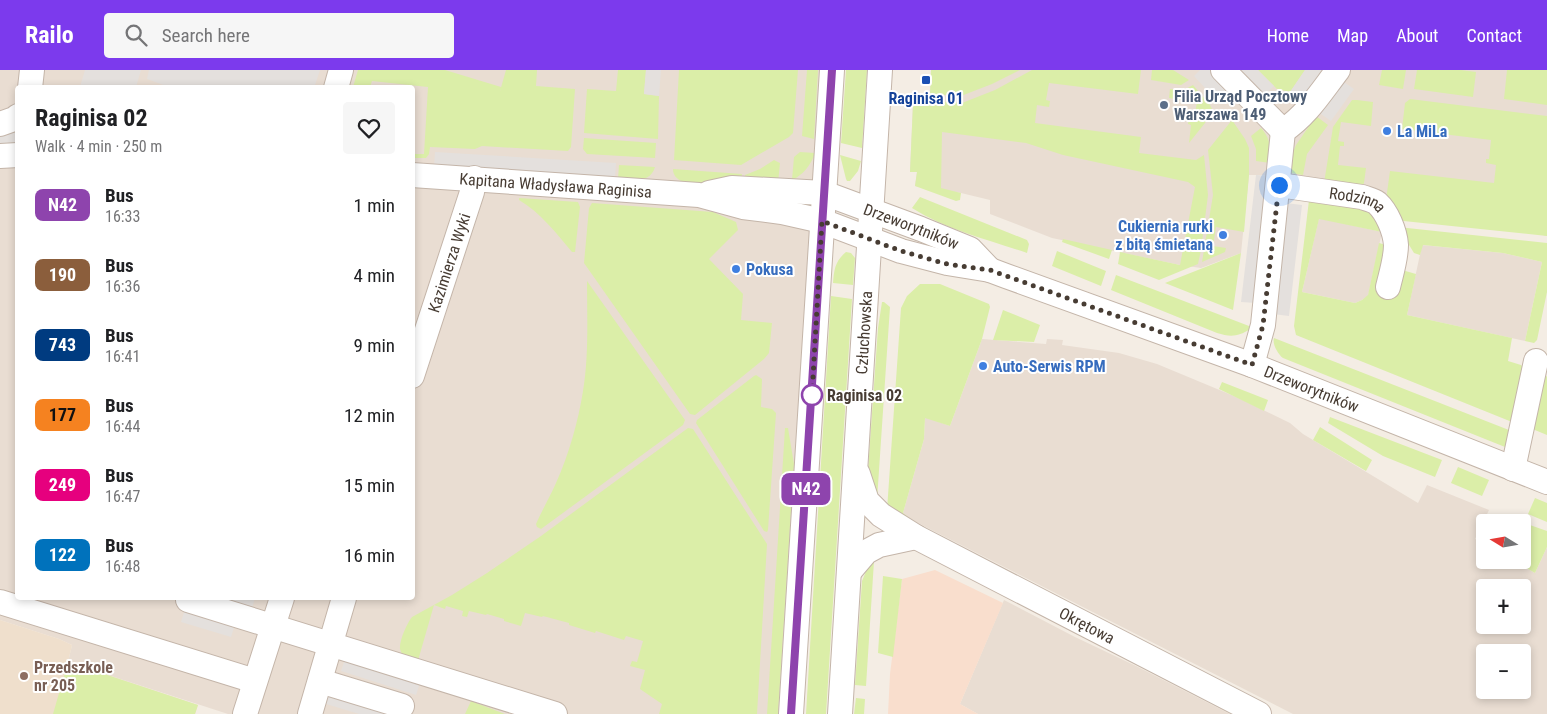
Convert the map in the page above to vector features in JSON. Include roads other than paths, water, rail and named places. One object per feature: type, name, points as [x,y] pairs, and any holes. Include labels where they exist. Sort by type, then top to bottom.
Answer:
[{"type":"street","points":[[30,85],[32,70]]},
{"type":"street","points":[[337,85],[341,70]]},
{"type":"street","points":[[792,714],[832,70]]},
{"type":"street","name":"Człuchowska","points":[[840,714],[880,70]]},
{"type":"street","points":[[1224,70],[1283,131],[1279,185],[1263,325],[1252,365]]},
{"type":"street","points":[[1283,131],[1308,110],[1338,70]]},
{"type":"street","points":[[0,124],[15,118]]},
{"type":"street","points":[[0,156],[15,155]]},
{"type":"street","name":"Kapitana Władysława Raginisa","points":[[415,175],[699,194],[743,207],[782,212],[822,221]]},
{"type":"street","name":"Kazimierza Wyki","points":[[415,367],[472,192],[474,178]]},
{"type":"street","name":"Rodzinna","points":[[1279,185],[1362,197],[1375,202],[1384,211],[1395,239],[1396,246],[1388,287]]},
{"type":"street","name":"Kapitana Władysława Raginisa","points":[[699,194],[732,188],[824,193]]},
{"type":"street","name":"Drzeworytników","points":[[824,193],[970,249],[990,270]]},
{"type":"street","name":"Drzeworytników","points":[[822,221],[901,251],[947,264],[990,270],[1252,365],[1547,482]]},
{"type":"street","points":[[1513,469],[1536,361]]},
{"type":"street","name":"Okrętowa","points":[[855,466],[867,501],[881,515],[916,537],[1259,714]]},
{"type":"street","points":[[849,572],[866,552],[879,545],[916,537]]},
{"type":"street","points":[[188,600],[555,714]]},
{"type":"street","points":[[245,714],[281,600]]},
{"type":"street","points":[[310,714],[343,600]]},
{"type":"street","points":[[0,602],[255,681]]},
{"type":"street","points":[[320,681],[402,706]]},
{"type":"place","name":"Raginisa 01","points":[[926,80]]},
{"type":"place","name":"Filia Urząd Pocztowy Warszawa 149","points":[[1164,105]]},
{"type":"place","name":"La MiLa","points":[[1387,131]]},
{"type":"place","name":"Cukiernia rurki z bitą śmietaną","points":[[1223,235]]},
{"type":"place","name":"Pokusa","points":[[736,269]]},
{"type":"place","name":"Auto-Serwis RPM","points":[[983,366]]},
{"type":"place","name":"Raginisa 02","points":[[812,395]]},
{"type":"place","name":"Przedszkole nr 205","points":[[24,676]]}]
